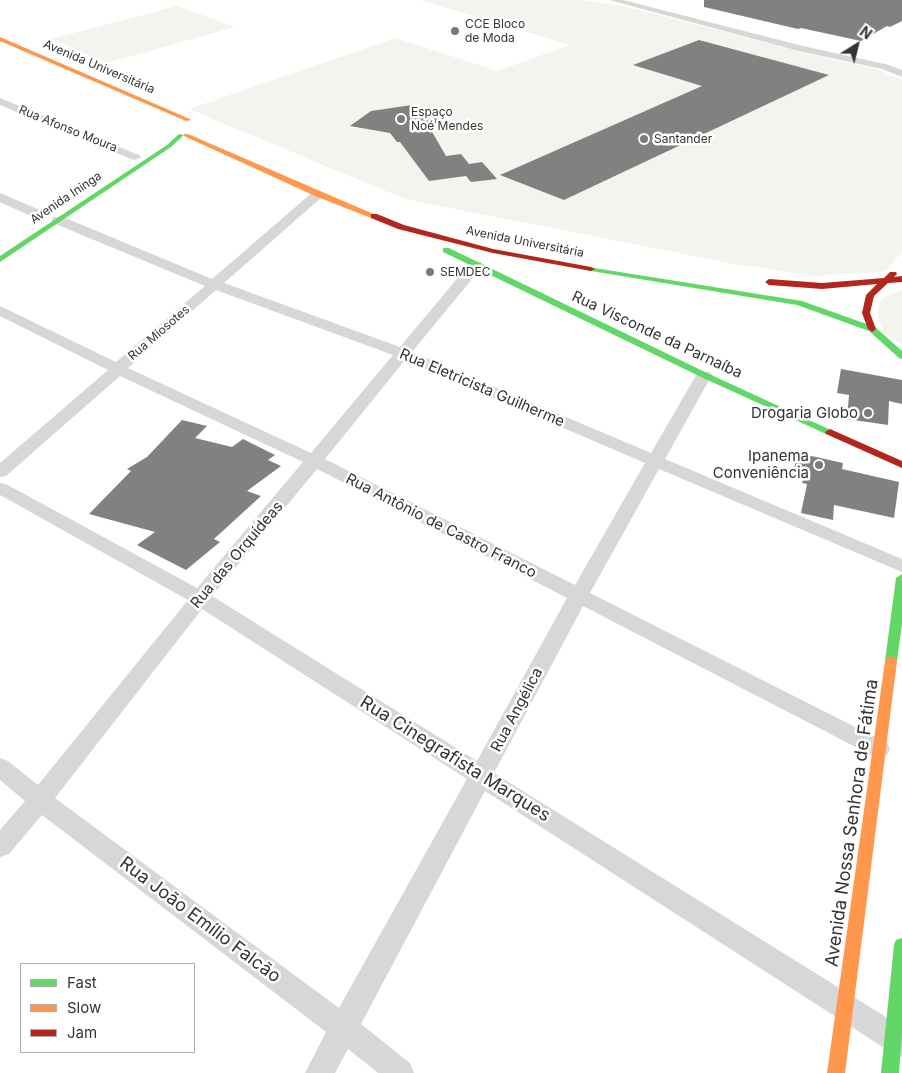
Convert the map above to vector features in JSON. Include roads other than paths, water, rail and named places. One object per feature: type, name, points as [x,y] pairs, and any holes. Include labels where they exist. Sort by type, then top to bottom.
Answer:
[{"type":"main road","name":"Avenida Universitária","points":[[0,39],[197,123]]},
{"type":"main road","points":[[167,129],[197,123]]},
{"type":"main road","points":[[167,129],[184,135],[197,123]]},
{"type":"main road","name":"Avenida Ininga","points":[[81,191],[166,136],[167,129]]},
{"type":"main road","name":"Avenida Universitária","points":[[184,135],[318,194],[401,227],[493,251],[799,303],[872,329]]},
{"type":"main road","name":"Avenida Ininga","points":[[28,226],[50,216],[148,159],[184,135]]},
{"type":"main road","points":[[136,157],[148,159]]},
{"type":"main road","points":[[376,217],[389,211]]},
{"type":"main road","name":"Avenida Ininga","points":[[0,260],[50,216]]},
{"type":"main road","name":"Rua Visconde da Parnaíba","points":[[401,227],[704,375],[902,465]]},
{"type":"main road","points":[[902,266],[870,295],[866,307],[866,313],[872,329],[902,356]]},
{"type":"main road","points":[[652,279],[660,267]]},
{"type":"main road","points":[[761,281],[822,286],[902,280]]},
{"type":"main road","name":"Avenida Nossa Senhora de Fátima","points":[[836,1073],[902,578]]},
{"type":"main road","points":[[890,1073],[898,1040],[902,945]]},
{"type":"street","points":[[613,0],[802,49],[885,67],[902,74]]},
{"type":"street","points":[[635,0],[788,40],[902,64]]},
{"type":"street","name":"Rua Afonso Moura","points":[[0,101],[136,157]]},
{"type":"street","name":"Rua Miosotes","points":[[0,472],[318,194]]},
{"type":"street","name":"Rua Eletricista Guilherme","points":[[0,197],[215,285],[402,353],[654,462],[902,566]]},
{"type":"street","name":"Rua das Orquídeas","points":[[0,847],[40,800],[200,598],[476,265]]},
{"type":"street","name":"Rua Antônio de Castro Franco","points":[[0,310],[118,369],[315,461],[578,597],[879,749]]},
{"type":"street","name":"Rua Angélica","points":[[319,1073],[578,597],[704,375]]},
{"type":"street","name":"Rua Cinegrafista Marques","points":[[0,488],[200,598],[898,1040]]},
{"type":"street","name":"Rua João Emílio Falcão","points":[[0,767],[40,800],[344,1028],[400,1073]]},
{"type":"place","name":"CCE Bloco de Moda","points":[[455,31]]},
{"type":"place","name":"Espaço Noé Mendes","points":[[401,119]]},
{"type":"place","name":"Santander","points":[[644,139]]},
{"type":"place","name":"SEMDEC","points":[[430,272]]},
{"type":"place","name":"Drogaria Globo","points":[[868,413]]},
{"type":"place","name":"Ipanema Conveniência","points":[[819,465]]}]
